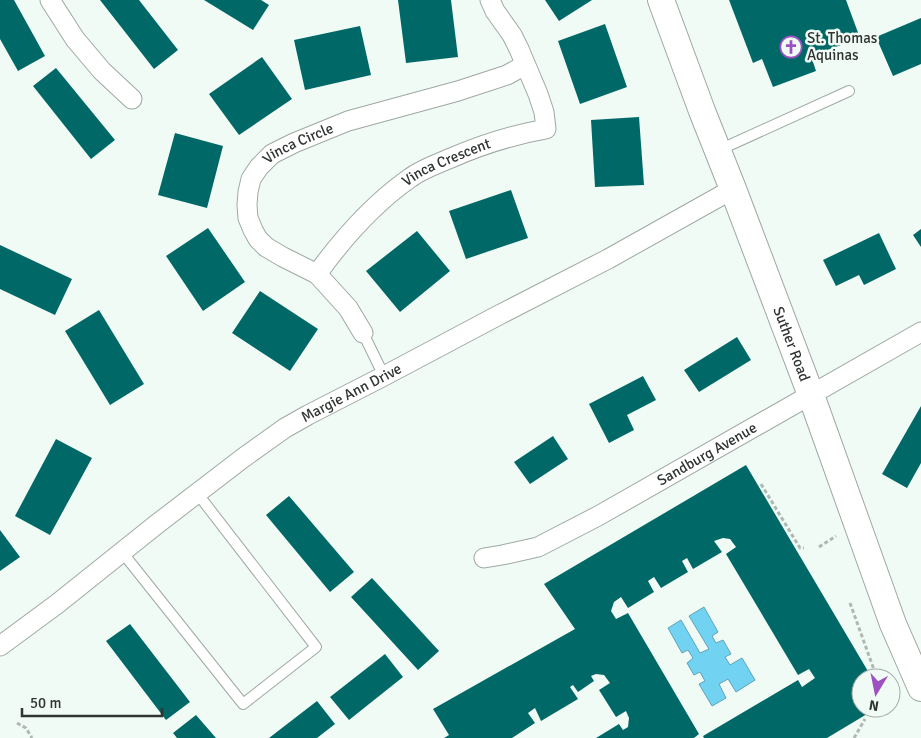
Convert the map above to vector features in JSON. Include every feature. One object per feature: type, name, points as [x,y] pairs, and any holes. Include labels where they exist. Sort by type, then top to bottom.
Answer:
[{"type":"street","points":[[50,0],[75,39],[102,71],[132,99]]},
{"type":"street","points":[[490,0],[512,35],[525,65]]},
{"type":"street","name":"Suther Road","points":[[661,0],[811,395],[893,624],[921,688]]},
{"type":"street","name":"Vinca Crescent","points":[[316,274],[338,245],[373,208],[410,178],[428,167],[476,147],[520,134],[546,129],[544,112],[525,65]]},
{"type":"street","name":"Vinca Circle","points":[[363,332],[348,308],[316,274],[266,247],[258,239],[248,218],[248,192],[251,179],[259,167],[272,154],[294,143],[348,121],[458,91],[507,75],[525,65]]},
{"type":"street","name":"Margie Ann Drive","points":[[0,646],[57,604],[197,493],[286,428],[608,259],[733,189]]},
{"type":"street","name":"Sandburg Avenue","points":[[484,558],[538,547],[598,516],[921,332]]},
{"type":"lane","points":[[718,150],[848,90]]},
{"type":"lane","name":"Vinca Circle","points":[[363,332],[384,376]]},
{"type":"lane","points":[[122,552],[243,704],[251,698],[316,646],[197,493]]},
{"type":"path","points":[[761,484],[800,548],[804,548]]},
{"type":"path","points":[[819,547],[836,536]]},
{"type":"path","points":[[850,603],[873,668]]},
{"type":"path","points":[[854,738],[865,719]]},
{"type":"path","points":[[17,723],[26,728],[32,738]]},
{"type":"water","points":[[704,607],[718,632],[712,636],[716,643],[723,640],[731,654],[725,657],[730,665],[742,658],[755,680],[736,692],[728,679],[719,684],[726,698],[712,706],[699,684],[705,681],[700,672],[694,675],[687,663],[693,658],[688,650],[682,653],[668,628],[681,620],[700,653],[709,649],[689,616]]},
{"type":"building","points":[[0,0],[14,0],[45,56],[18,71],[0,39]]},
{"type":"building","points":[[100,0],[139,0],[178,50],[154,69]]},
{"type":"building","points":[[204,0],[261,0],[269,5],[253,30]]},
{"type":"building","points":[[398,0],[451,0],[458,57],[406,63]]},
{"type":"building","points":[[545,0],[592,0],[559,21]]},
{"type":"building","name":"St. Thomas Aquinas","points":[[729,0],[846,0],[860,38],[811,56],[816,71],[773,87],[762,59],[753,63]]},
{"type":"building","points":[[921,18],[921,64],[893,76],[876,37]]},
{"type":"building","points":[[605,24],[627,87],[580,104],[558,41]]},
{"type":"building","points":[[360,26],[371,75],[305,90],[294,40]]},
{"type":"building","points":[[262,57],[292,99],[239,135],[209,94]]},
{"type":"building","points":[[56,68],[115,140],[91,159],[33,86]]},
{"type":"building","points":[[639,117],[644,185],[595,187],[591,120]]},
{"type":"building","points":[[175,133],[223,146],[207,208],[158,195]]},
{"type":"building","points":[[511,190],[528,238],[466,259],[449,211]]},
{"type":"building","points":[[208,228],[245,282],[203,311],[166,256]]},
{"type":"building","points":[[921,229],[921,247],[913,235]]},
{"type":"building","points":[[417,231],[450,271],[400,312],[366,271]]},
{"type":"building","points":[[879,233],[896,269],[864,285],[859,275],[836,286],[823,260]]},
{"type":"building","points":[[0,245],[72,279],[55,315],[0,289]]},
{"type":"building","points":[[260,291],[318,329],[290,371],[232,333]]},
{"type":"building","points":[[99,310],[144,384],[110,405],[65,331]]},
{"type":"building","points":[[737,337],[751,360],[699,392],[684,370]]},
{"type":"building","points":[[643,376],[656,400],[627,415],[634,430],[609,443],[589,404]]},
{"type":"building","points":[[921,406],[921,463],[907,488],[882,474]]},
{"type":"building","points":[[553,436],[568,459],[530,484],[514,462]]},
{"type":"building","points":[[56,439],[92,458],[50,535],[15,516]]},
{"type":"building","points":[[746,465],[866,668],[851,668],[851,718],[860,718],[827,738],[704,738],[703,736],[798,680],[802,687],[815,678],[809,669],[798,675],[726,554],[736,547],[730,539],[723,538],[714,541],[722,552],[693,569],[687,558],[682,561],[688,572],[661,588],[654,577],[648,581],[654,592],[628,608],[621,597],[614,602],[611,611],[616,619],[628,613],[699,734],[694,738],[596,738],[619,724],[623,730],[628,727],[629,718],[626,711],[616,717],[599,690],[610,683],[604,675],[596,674],[591,676],[594,681],[578,692],[573,685],[570,687],[578,699],[541,721],[535,708],[528,713],[535,723],[512,738],[444,738],[449,735],[433,709],[575,629],[544,584]]},
{"type":"building","points":[[289,496],[354,572],[330,592],[266,515]]},
{"type":"building","points":[[0,530],[20,557],[0,571]]},
{"type":"building","points":[[372,578],[439,651],[418,670],[351,597]]},
{"type":"building","points":[[130,624],[190,702],[166,720],[106,641]]},
{"type":"building","points":[[385,654],[403,677],[349,720],[330,697]]},
{"type":"building","points":[[317,701],[335,724],[317,738],[269,738]]},
{"type":"building","points":[[196,715],[216,738],[177,738],[173,733]]},
{"type":"place","name":"St. Thomas Aquinas","points":[[791,47]]}]
